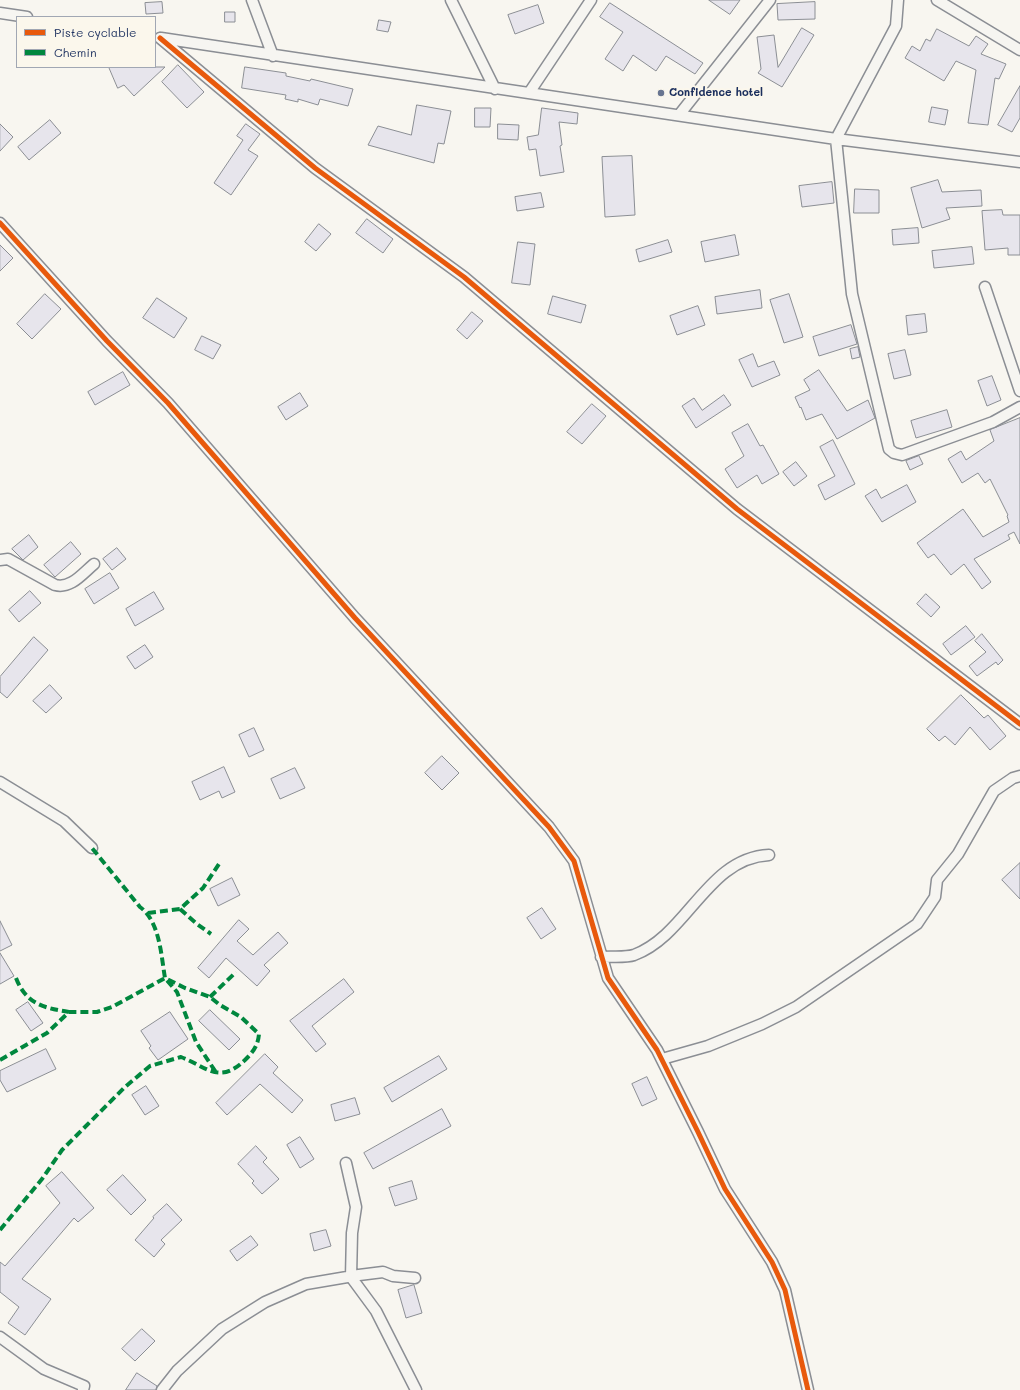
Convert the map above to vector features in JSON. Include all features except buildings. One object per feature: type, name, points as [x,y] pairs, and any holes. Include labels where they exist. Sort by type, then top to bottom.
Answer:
[{"type":"street","points":[[252,0],[273,56]]},
{"type":"street","points":[[451,0],[495,88]]},
{"type":"street","points":[[529,93],[591,0]]},
{"type":"street","points":[[679,115],[770,0]]},
{"type":"street","points":[[898,0],[896,26],[836,139],[852,294],[889,449],[894,453],[902,455],[993,422],[1020,407]]},
{"type":"street","points":[[937,0],[1020,50]]},
{"type":"street","points":[[0,13],[20,16]]},
{"type":"street","points":[[158,37],[273,56],[836,139],[1020,162]]},
{"type":"street","points":[[158,37],[315,168],[464,277],[737,509],[1020,724]]},
{"type":"street","points":[[0,223],[107,342],[168,403],[355,618],[549,826],[574,861],[608,978],[662,1059],[724,1188],[772,1262],[785,1290],[808,1390]]},
{"type":"street","points":[[985,287],[1020,391]]},
{"type":"street","points":[[0,560],[8,559],[54,585],[62,587],[68,586],[94,564]]},
{"type":"street","points":[[662,1059],[708,1046],[762,1024],[796,1007],[917,924],[936,897],[937,880],[958,854],[994,791],[1013,778],[1020,776]]},
{"type":"street","points":[[0,782],[64,821],[92,848]]},
{"type":"street","points":[[601,957],[634,955],[659,940],[729,868],[755,856],[769,855]]},
{"type":"street","points":[[346,1163],[356,1207],[352,1233],[351,1277],[376,1311],[416,1390]]},
{"type":"street","points":[[162,1390],[177,1371],[222,1329],[265,1302],[306,1284],[383,1272],[393,1276],[415,1278]]},
{"type":"street","points":[[0,1337],[44,1369],[84,1386],[83,1390]]},
{"type":"marked path","points":[[0,1230],[42,1179],[62,1150],[125,1087],[150,1066],[181,1057],[213,1072],[220,1073],[236,1067],[245,1060],[258,1042],[259,1034],[241,1017],[220,1005],[210,997],[185,988],[165,978],[161,949],[152,921],[147,913],[140,907],[92,848]]},
{"type":"marked path","points":[[148,913],[180,909],[203,888],[219,864]]},
{"type":"marked path","points":[[180,909],[211,934]]},
{"type":"marked path","points":[[210,997],[236,972]]},
{"type":"marked path","points":[[16,978],[25,994],[37,1003],[52,1009],[69,1012]]},
{"type":"marked path","points":[[0,1060],[47,1033],[69,1012],[97,1012],[112,1007],[165,978],[177,992],[196,1042],[217,1074]]},
{"type":"cycle path","points":[[160,38],[315,168],[464,277],[737,509],[1020,724]]},
{"type":"cycle path","points":[[0,223],[107,341],[168,403],[355,618],[549,827],[574,861],[608,978],[657,1050],[725,1189],[772,1262],[785,1290],[808,1390]]},
{"type":"place","name":"Confidence hotel","points":[[661,93]]}]
